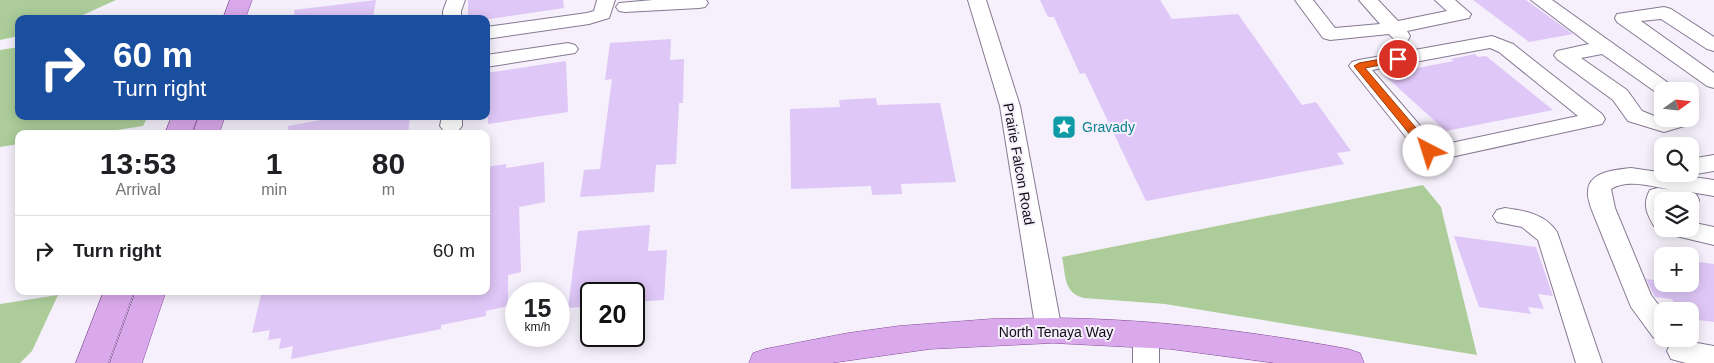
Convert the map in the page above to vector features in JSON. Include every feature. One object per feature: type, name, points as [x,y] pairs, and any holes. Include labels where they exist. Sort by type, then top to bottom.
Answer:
[{"type":"main road","points":[[235,15],[241,0]]},
{"type":"main road","points":[[92,363],[118,295]]},
{"type":"main road","points":[[126,363],[149,295]]},
{"type":"main road","name":"North Tenaya Way","points":[[765,363],[858,354],[941,335],[1049,331],[1146,348],[1284,351],[1348,363]]},
{"type":"street","points":[[452,15],[456,0]]},
{"type":"street","points":[[490,32],[589,18],[602,14],[606,0]]},
{"type":"street","name":"Prairie Falcon Road","points":[[977,0],[1010,106],[1049,331]]},
{"type":"street","points":[[1304,0],[1330,34],[1393,28],[1462,14],[1444,0]]},
{"type":"street","points":[[1368,0],[1418,55]]},
{"type":"street","points":[[1540,0],[1655,82]]},
{"type":"street","points":[[625,7],[699,4]]},
{"type":"street","points":[[1714,46],[1664,13],[1624,18],[1714,82]]},
{"type":"street","points":[[1492,42],[1506,48],[1595,119],[1451,150],[1429,151],[1359,66],[1418,55],[1492,42]]},
{"type":"street","points":[[1606,47],[1564,55],[1620,95],[1635,116],[1654,122]]},
{"type":"street","points":[[490,60],[568,49]]},
{"type":"street","points":[[1699,166],[1714,163]]},
{"type":"street","points":[[1654,177],[1612,178],[1601,185],[1599,192],[1603,208],[1640,300],[1654,319]]},
{"type":"street","points":[[1684,182],[1714,188]]},
{"type":"street","points":[[1699,202],[1714,204]]},
{"type":"street","points":[[1505,216],[1527,220],[1542,228],[1549,238],[1589,363]]},
{"type":"street","points":[[1699,233],[1714,236]]},
{"type":"street","points":[[1678,351],[1714,357]]},
{"type":"green space","points":[[0,0],[116,0],[83,15],[15,15],[15,37],[0,40]]},
{"type":"green space","points":[[15,48],[15,120],[146,120],[143,126],[117,130],[15,130],[15,145],[0,147],[0,50]]},
{"type":"green space","points":[[1423,185],[1441,207],[1477,355],[1165,304],[1084,298],[1072,292],[1065,277],[1062,257]]},
{"type":"green space","points":[[58,295],[32,351],[20,363],[0,363],[0,304]]},
{"type":"building","points":[[376,0],[374,15],[295,15],[294,10]]},
{"type":"building","points":[[468,0],[563,0],[564,8],[490,19],[490,15],[468,15]]},
{"type":"building","points":[[1040,0],[1160,0],[1172,19],[1238,14],[1302,105],[1316,102],[1351,151],[1337,153],[1344,164],[1146,201],[1085,73],[1080,74],[1054,17],[1048,17]]},
{"type":"building","points":[[1473,0],[1526,0],[1573,34],[1529,42]]},
{"type":"building","points":[[671,39],[670,60],[684,59],[683,103],[679,103],[676,164],[656,165],[654,192],[580,197],[584,170],[600,169],[612,79],[605,80],[610,43]]},
{"type":"building","points":[[1475,54],[1478,57],[1486,56],[1553,110],[1446,131],[1384,75],[1392,73],[1389,70],[1414,66],[1417,68],[1454,61],[1451,59]]},
{"type":"building","points":[[566,61],[568,112],[488,124],[488,120],[490,120],[490,72]]},
{"type":"building","points":[[876,98],[877,105],[940,103],[956,182],[901,184],[902,194],[872,195],[871,186],[791,189],[790,109],[840,107],[839,100]]},
{"type":"building","points":[[321,120],[410,120],[408,130],[288,130],[288,126]]},
{"type":"building","points":[[544,162],[545,202],[519,207],[521,272],[508,275],[508,282],[505,282],[505,307],[486,311],[486,316],[441,325],[441,329],[291,359],[293,346],[279,349],[281,338],[268,340],[270,330],[252,333],[261,295],[490,295],[490,166],[506,164],[506,168]]},
{"type":"building","points":[[650,225],[648,251],[667,250],[664,300],[645,301],[645,282],[580,282],[580,307],[570,308],[570,293],[578,231]]},
{"type":"building","points":[[1454,236],[1536,247],[1553,296],[1538,294],[1544,309],[1528,307],[1531,314],[1479,307]]},
{"type":"building","points":[[1699,262],[1714,264],[1714,322],[1699,320],[1699,302],[1674,302],[1672,299],[1655,297],[1646,279],[1654,280],[1654,292],[1699,292]]},
{"type":"place","name":"Gravady","points":[[1064,127]]},
{"type":"route","points":[[1398,59],[1359,66],[1429,151]]}]
